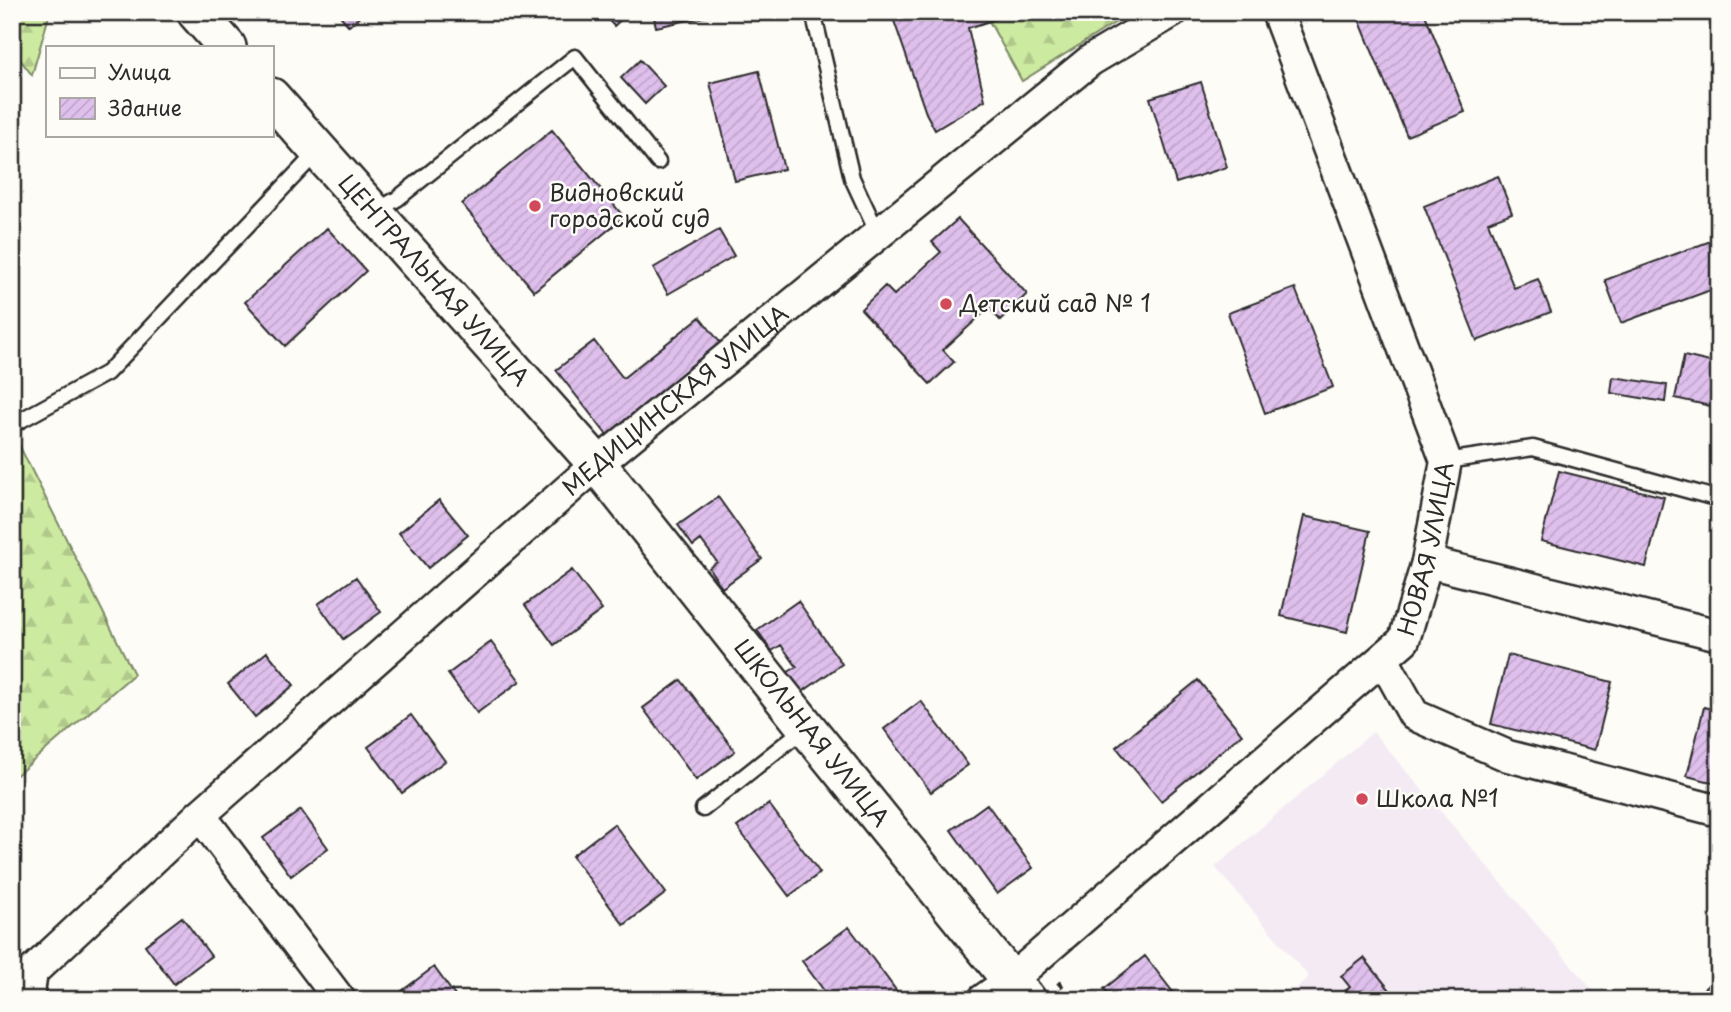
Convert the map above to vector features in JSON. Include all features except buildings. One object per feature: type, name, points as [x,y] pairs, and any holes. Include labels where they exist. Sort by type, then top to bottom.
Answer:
[{"type":"street","points":[[195,12],[226,46]]},
{"type":"street","name":"МЕДИЦИНСКАЯ УЛИЦА","points":[[30,986],[200,815],[597,464],[1091,61],[1172,12]]},
{"type":"street","name":"НОВАЯ УЛИЦА","points":[[1007,993],[1404,640],[1427,562],[1446,461],[1277,12]]},
{"type":"street","name":"ЦЕНТРАЛЬНАЯ УЛИЦА","points":[[273,99],[597,464]]},
{"type":"street","name":"ШКОЛЬНАЯ УЛИЦА","points":[[597,464],[806,727],[1007,993]]},
{"type":"street","points":[[1427,562],[1719,635]]},
{"type":"street","points":[[1383,659],[1413,715],[1508,756],[1719,811]]},
{"type":"street","points":[[200,815],[340,1000]]},
{"type":"lane","points":[[813,12],[852,178],[878,234]]},
{"type":"lane","points":[[374,212],[397,199],[575,57],[658,162]]},
{"type":"lane","points":[[12,425],[107,373],[319,150]]},
{"type":"lane","points":[[1446,461],[1533,448],[1719,499]]},
{"type":"lane","points":[[703,809],[806,727]]},
{"type":"lane","points":[[1704,1000],[1719,987]]},
{"type":"shaded area","name":"Школа №1","points":[[1373,732],[1601,1000],[1283,1000],[1309,977],[1215,867]]},
{"type":"green space","points":[[12,12],[50,12],[32,75],[12,49]]},
{"type":"green space","points":[[984,12],[1132,12],[1022,81]]},
{"type":"green space","points":[[12,434],[134,674],[12,779]]},
{"type":"place","name":"Видновский городской суд","points":[[535,206]]},
{"type":"place","name":"Детский сад № 1","points":[[946,304]]},
{"type":"place","name":"Школа №1","points":[[1362,799]]}]
